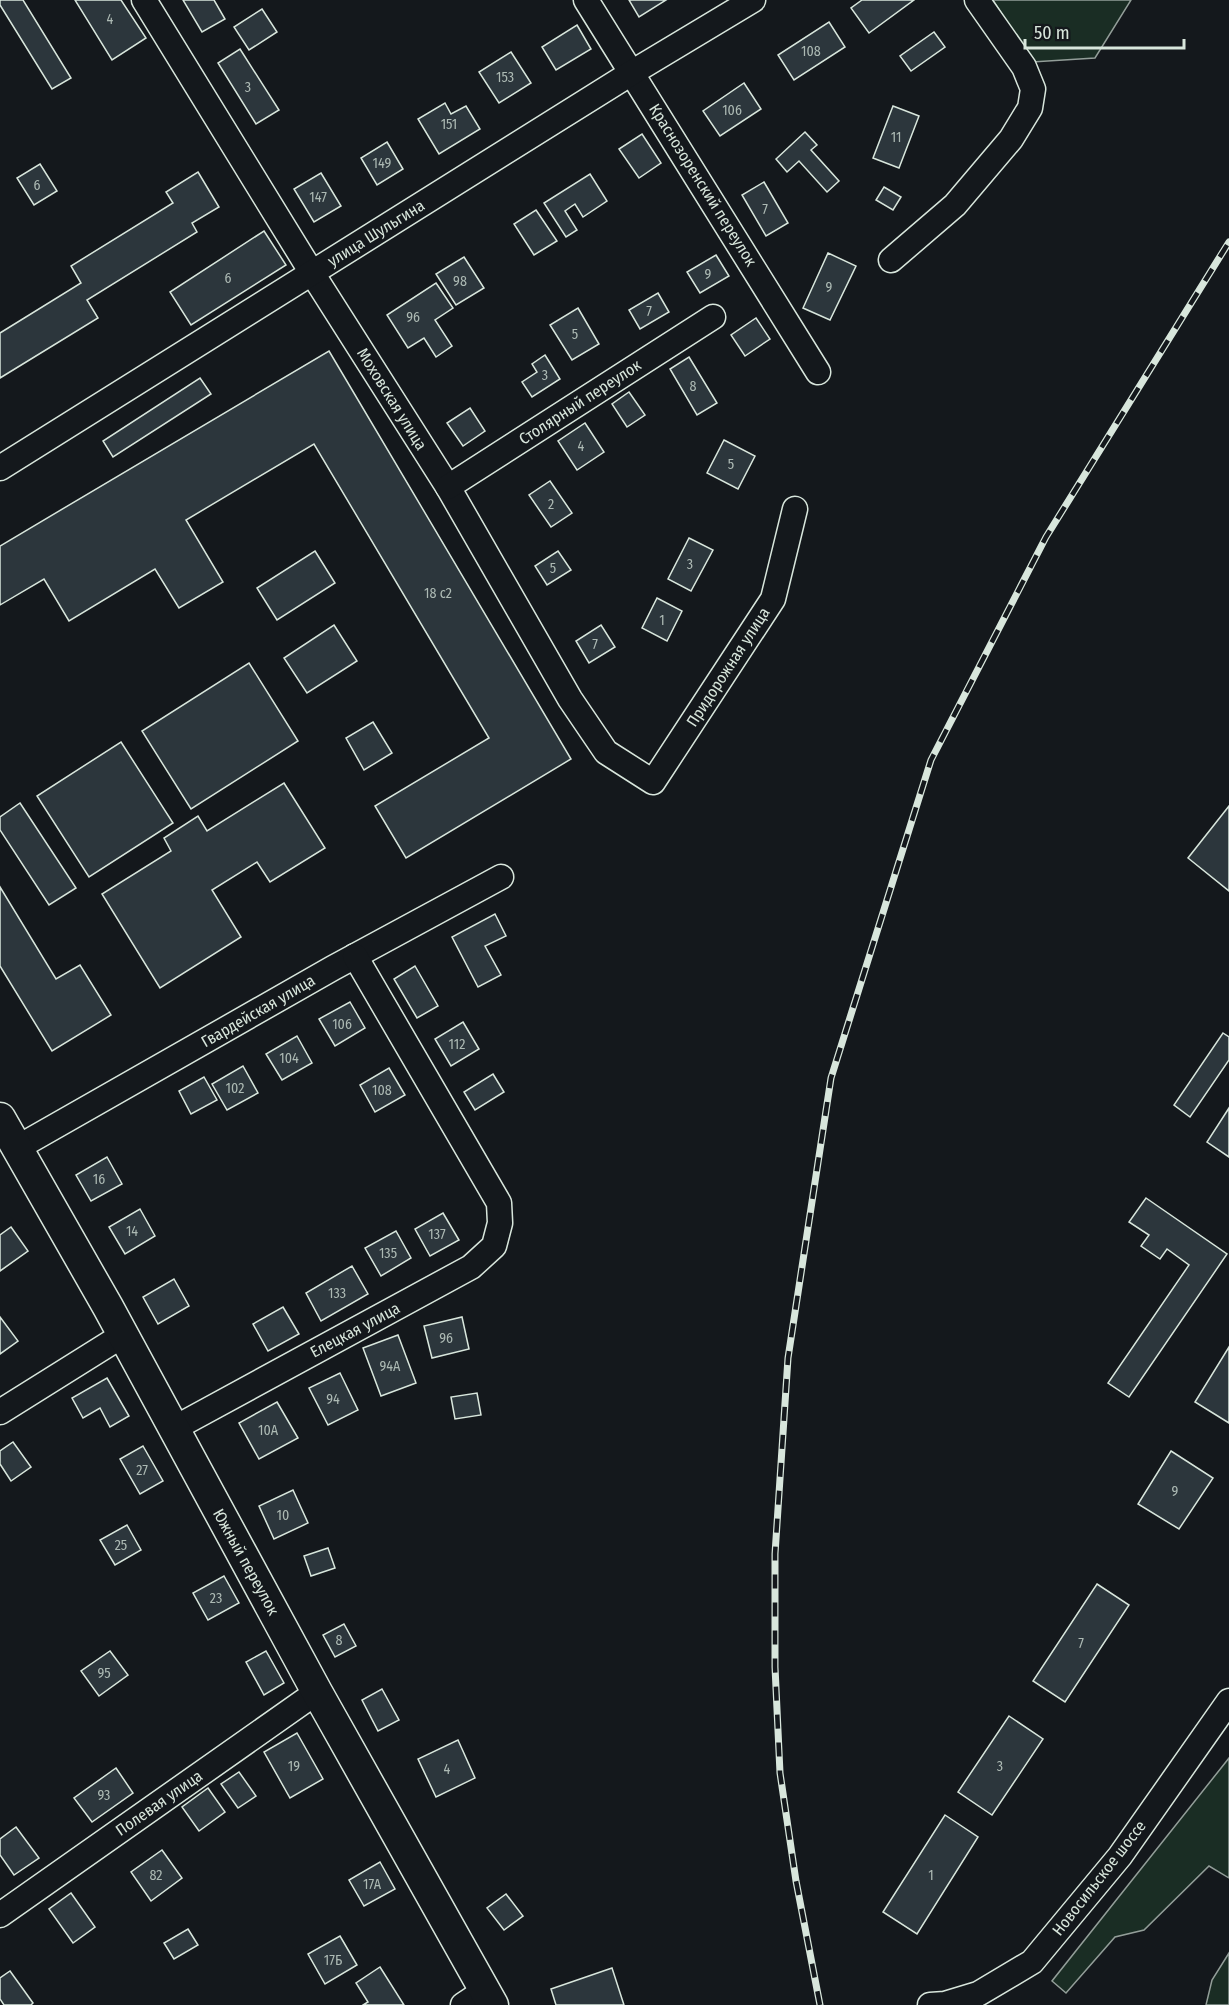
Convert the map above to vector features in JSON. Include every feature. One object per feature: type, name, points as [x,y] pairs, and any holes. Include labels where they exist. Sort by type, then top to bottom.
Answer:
[{"type":"main road","name":"Южный переулок","points":[[0,1118],[123,1335],[317,1692],[480,2000]]},
{"type":"street","name":"Моховская улица","points":[[144,0],[448,488],[570,699],[606,752],[653,782]]},
{"type":"street","name":"Краснозоренский переулок","points":[[586,0],[818,372]]},
{"type":"street","name":"улица Шульгина","points":[[0,468],[633,72],[753,0]]},
{"type":"street","points":[[891,260],[955,205],[1011,138],[1030,108],[1033,89],[1024,67],[977,0]]},
{"type":"street","name":"Столярный переулок","points":[[448,488],[713,317]]},
{"type":"street","name":"Придорожная улица","points":[[653,782],[773,599],[795,509]]},
{"type":"street","name":"Гвардейская улица","points":[[17,1148],[356,956],[501,877]]},
{"type":"street","name":"Елецкая улица","points":[[173,1429],[471,1267],[494,1246],[500,1223],[499,1203],[356,956]]},
{"type":"street","points":[[0,1412],[123,1335]]},
{"type":"street","name":"Полевая улица","points":[[0,1915],[317,1692]]},
{"type":"street","name":"Новосильское шоссе","points":[[930,2005],[945,2004],[978,1994],[1032,1962],[1120,1856],[1229,1701]]},
{"type":"green space","points":[[993,0],[1131,0],[1095,58],[1032,62]]},
{"type":"green space","points":[[1229,1758],[1229,1878],[1209,1866],[1144,1930],[1115,1937],[1066,1993],[1052,1981]]},
{"type":"green space","points":[[1229,1953],[1229,2005],[1206,2005],[1212,1980]]},
{"type":"building","points":[[0,0],[23,0],[71,78],[52,89],[0,5]]},
{"type":"building","points":[[75,0],[121,0],[146,38],[112,60]]},
{"type":"building","points":[[183,0],[214,0],[225,19],[202,32]]},
{"type":"building","points":[[629,0],[666,0],[639,17]]},
{"type":"building","points":[[862,0],[914,0],[869,33],[851,8]]},
{"type":"building","points":[[262,9],[277,32],[249,50],[234,27]]},
{"type":"building","points":[[829,22],[845,47],[794,80],[778,55]]},
{"type":"building","points":[[577,25],[591,49],[556,70],[542,47]]},
{"type":"building","points":[[934,32],[945,47],[911,71],[900,56]]},
{"type":"building","points":[[240,49],[279,110],[256,124],[218,63]]},
{"type":"building","points":[[511,52],[531,83],[499,103],[479,72]]},
{"type":"building","points":[[744,83],[761,109],[720,136],[703,111]]},
{"type":"building","points":[[445,103],[451,114],[466,106],[480,129],[439,154],[418,119]]},
{"type":"building","points":[[893,106],[919,116],[899,168],[873,158]]},
{"type":"building","points":[[805,132],[817,145],[811,150],[839,181],[827,192],[799,161],[787,172],[776,159]]},
{"type":"building","points":[[642,134],[661,163],[639,178],[619,149]]},
{"type":"building","points":[[387,142],[403,169],[377,185],[361,158]]},
{"type":"building","points":[[40,164],[57,191],[34,205],[17,178]]},
{"type":"building","points":[[198,172],[219,207],[192,223],[197,232],[87,300],[98,318],[0,378],[0,333],[81,283],[71,266],[173,203],[166,192]]},
{"type":"building","points":[[321,173],[341,206],[314,222],[294,189]]},
{"type":"building","points":[[590,174],[607,201],[583,217],[575,204],[565,211],[577,230],[566,237],[544,203]]},
{"type":"building","points":[[764,182],[788,223],[766,236],[742,195]]},
{"type":"building","points":[[884,187],[901,197],[893,210],[876,200]]},
{"type":"building","points":[[536,210],[557,241],[534,255],[514,224]]},
{"type":"building","points":[[264,231],[286,265],[191,325],[170,292]]},
{"type":"building","points":[[828,253],[856,266],[830,320],[803,308]]},
{"type":"building","points":[[716,255],[729,276],[700,293],[687,272]]},
{"type":"building","points":[[464,257],[484,288],[456,305],[436,274]]},
{"type":"building","points":[[436,283],[453,308],[435,320],[452,346],[436,357],[424,338],[408,348],[387,315]]},
{"type":"building","points":[[658,293],[669,312],[640,329],[629,310]]},
{"type":"building","points":[[578,308],[599,344],[572,360],[550,325]]},
{"type":"building","points":[[756,318],[770,339],[745,356],[731,335]]},
{"type":"building","points":[[329,351],[571,759],[406,858],[375,806],[489,738],[314,444],[186,520],[223,582],[179,608],[155,569],[69,621],[44,579],[0,605],[0,546]]},
{"type":"building","points":[[545,355],[560,379],[532,397],[522,382],[537,372],[532,364]]},
{"type":"building","points":[[689,357],[717,403],[697,415],[670,369]]},
{"type":"building","points":[[200,378],[211,394],[113,457],[103,441]]},
{"type":"building","points":[[629,392],[645,415],[627,427],[612,404]]},
{"type":"building","points":[[470,408],[485,431],[463,446],[447,423]]},
{"type":"building","points":[[585,423],[604,452],[577,470],[558,441]]},
{"type":"building","points":[[724,440],[755,456],[738,489],[707,473]]},
{"type":"building","points":[[550,481],[572,513],[551,527],[529,495]]},
{"type":"building","points":[[689,538],[713,550],[691,591],[668,579]]},
{"type":"building","points":[[315,551],[335,583],[277,620],[257,588]]},
{"type":"building","points":[[558,551],[571,570],[547,585],[535,566]]},
{"type":"building","points":[[657,598],[682,611],[667,641],[642,628]]},
{"type":"building","points":[[334,625],[357,661],[307,693],[284,658]]},
{"type":"building","points":[[601,625],[615,647],[589,663],[576,641]]},
{"type":"building","points":[[249,663],[298,741],[191,809],[142,731]]},
{"type":"building","points":[[373,722],[392,753],[364,770],[346,738]]},
{"type":"building","points":[[121,742],[173,823],[89,877],[37,796]]},
{"type":"building","points":[[284,783],[325,848],[270,882],[257,862],[212,890],[241,937],[160,988],[102,894],[171,851],[164,838],[198,816],[207,831]]},
{"type":"building","points":[[20,803],[76,888],[49,905],[0,830],[0,817]]},
{"type":"building","points":[[1229,806],[1229,891],[1188,858]]},
{"type":"building","points":[[0,887],[56,979],[80,965],[111,1015],[52,1051],[0,966]]},
{"type":"building","points":[[495,914],[506,936],[485,946],[501,975],[478,987],[452,937]]},
{"type":"building","points":[[415,966],[438,1006],[417,1018],[394,979]]},
{"type":"building","points":[[350,1002],[365,1028],[335,1046],[319,1019]]},
{"type":"building","points":[[463,1022],[479,1049],[451,1066],[435,1039]]},
{"type":"building","points":[[1223,1033],[1229,1037],[1229,1060],[1190,1117],[1174,1105]]},
{"type":"building","points":[[297,1036],[312,1063],[282,1080],[266,1054]]},
{"type":"building","points":[[243,1066],[258,1093],[227,1110],[212,1084]]},
{"type":"building","points":[[389,1068],[405,1095],[375,1112],[360,1085]]},
{"type":"building","points":[[493,1074],[504,1092],[475,1110],[464,1092]]},
{"type":"building","points":[[204,1077],[217,1100],[191,1114],[179,1091]]},
{"type":"building","points":[[1229,1108],[1229,1157],[1207,1142]]},
{"type":"building","points":[[107,1157],[122,1184],[91,1201],[76,1175]]},
{"type":"building","points":[[1146,1198],[1227,1254],[1129,1397],[1108,1383],[1189,1265],[1167,1249],[1160,1259],[1141,1246],[1149,1235],[1129,1222]]},
{"type":"building","points":[[140,1209],[155,1236],[125,1254],[109,1227]]},
{"type":"building","points":[[443,1213],[459,1240],[430,1256],[415,1229]]},
{"type":"building","points":[[11,1227],[28,1251],[0,1271],[0,1235]]},
{"type":"building","points":[[396,1231],[411,1258],[381,1276],[365,1248]]},
{"type":"building","points":[[352,1266],[368,1294],[321,1321],[306,1293]]},
{"type":"building","points":[[174,1279],[189,1306],[158,1324],[143,1297]]},
{"type":"building","points":[[283,1307],[299,1334],[268,1351],[253,1324]]},
{"type":"building","points":[[0,1317],[18,1341],[0,1354]]},
{"type":"building","points":[[462,1317],[469,1349],[432,1358],[424,1326]]},
{"type":"building","points":[[398,1335],[416,1383],[381,1396],[363,1348]]},
{"type":"building","points":[[1229,1347],[1229,1423],[1195,1402]]},
{"type":"building","points":[[340,1373],[358,1410],[328,1425],[309,1388]]},
{"type":"building","points":[[107,1378],[129,1416],[110,1427],[100,1408],[83,1418],[72,1398]]},
{"type":"building","points":[[477,1393],[481,1415],[455,1419],[451,1397]]},
{"type":"building","points":[[277,1402],[298,1438],[259,1459],[239,1423]]},
{"type":"building","points":[[13,1442],[31,1467],[11,1481],[0,1464],[0,1451]]},
{"type":"building","points":[[143,1446],[163,1481],[140,1494],[120,1459]]},
{"type":"building","points":[[1171,1451],[1213,1478],[1179,1529],[1138,1504]]},
{"type":"building","points":[[293,1490],[308,1523],[274,1539],[259,1506]]},
{"type":"building","points":[[127,1525],[141,1550],[115,1565],[100,1540]]},
{"type":"building","points":[[328,1548],[335,1568],[311,1576],[304,1556]]},
{"type":"building","points":[[224,1576],[239,1603],[208,1620],[193,1593]]},
{"type":"building","points":[[1097,1584],[1129,1605],[1065,1702],[1033,1681]]},
{"type":"building","points":[[344,1624],[356,1646],[335,1657],[323,1635]]},
{"type":"building","points":[[110,1651],[128,1675],[99,1696],[81,1671]]},
{"type":"building","points":[[266,1651],[284,1683],[264,1695],[246,1662]]},
{"type":"building","points":[[382,1689],[399,1720],[378,1731],[362,1700]]},
{"type":"building","points":[[1009,1716],[1043,1739],[992,1815],[958,1792]]},
{"type":"building","points":[[297,1733],[323,1779],[290,1798],[264,1752]]},
{"type":"building","points":[[458,1740],[475,1778],[436,1797],[418,1759]]},
{"type":"building","points":[[116,1768],[133,1793],[92,1822],[74,1798]]},
{"type":"building","points":[[239,1772],[256,1796],[238,1808],[221,1784]]},
{"type":"building","points":[[208,1788],[225,1812],[199,1831],[182,1807]]},
{"type":"building","points":[[945,1815],[978,1837],[917,1934],[883,1912]]},
{"type":"building","points":[[16,1827],[39,1858],[14,1875],[0,1855],[0,1839]]},
{"type":"building","points":[[162,1850],[182,1878],[151,1901],[131,1872]]},
{"type":"building","points":[[380,1862],[395,1889],[364,1906],[349,1880]]},
{"type":"building","points":[[71,1893],[95,1927],[73,1943],[49,1909]]},
{"type":"building","points":[[506,1894],[523,1916],[504,1930],[487,1908]]},
{"type":"building","points":[[188,1929],[198,1945],[174,1959],[164,1943]]},
{"type":"building","points":[[340,1936],[357,1965],[325,1984],[308,1954]]},
{"type":"building","points":[[380,1967],[404,2005],[363,2005],[368,2002],[356,1983]]},
{"type":"building","points":[[612,1968],[624,2005],[556,2005],[551,1989]]},
{"type":"building","points":[[10,1971],[33,2003],[31,2005],[4,2005],[0,1999],[0,1978]]},
{"type":"railway","points":[[820,2005],[796,1881],[780,1773],[775,1667],[775,1554],[788,1358],[831,1078],[931,760],[1046,537],[1229,242]]}]
